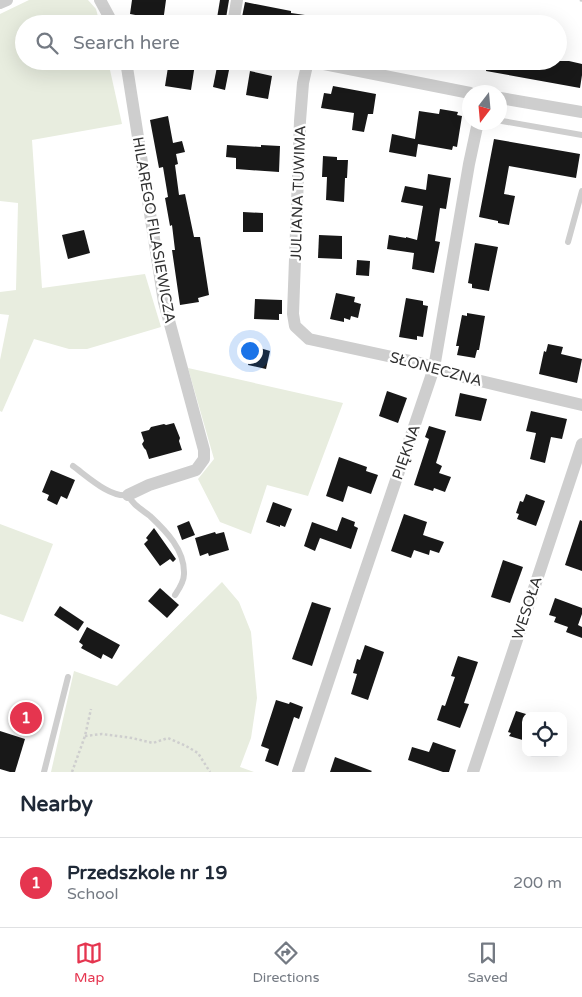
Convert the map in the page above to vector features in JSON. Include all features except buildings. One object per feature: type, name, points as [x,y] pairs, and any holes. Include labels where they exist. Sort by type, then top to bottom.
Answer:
[{"type":"street","points":[[0,4],[7,0]]},
{"type":"street","points":[[100,0],[108,15]]},
{"type":"street","points":[[235,15],[238,0]]},
{"type":"street","name":"HILAREGO FILASIEWICZA","points":[[127,70],[164,302],[204,450],[204,459],[196,470],[149,485],[128,495]]},
{"type":"street","name":"JULIANA TUWIMA","points":[[295,326],[293,314],[300,120],[306,70]]},
{"type":"street","points":[[354,70],[462,91]]},
{"type":"street","points":[[507,99],[582,112]]},
{"type":"street","name":"PIĘKNA","points":[[298,772],[434,368],[476,130]]},
{"type":"street","name":"SŁONECZNA","points":[[295,326],[309,339],[420,363],[451,374],[582,405]]},
{"type":"street","name":"WESOŁA","points":[[472,772],[582,444]]},
{"type":"lane","points":[[507,122],[582,135]]},
{"type":"lane","points":[[568,242],[582,191]]},
{"type":"lane","points":[[73,466],[110,492],[122,496],[128,495],[132,502],[149,515],[167,533],[182,556],[184,575],[175,595]]},
{"type":"lane","points":[[44,772],[68,677]]},
{"type":"path","points":[[72,772],[85,736],[91,709]]},
{"type":"path","points":[[85,736],[102,734],[153,743],[168,738],[198,753],[210,772]]},
{"type":"shaded area","points":[[29,0],[88,0],[96,9],[98,15],[15,15],[15,70],[110,70],[122,124],[32,140],[42,288],[145,274],[161,327],[87,349],[69,349],[34,339],[2,412],[0,411],[0,360],[9,315],[0,314],[0,292],[16,290],[18,203],[0,201],[0,14]]},
{"type":"shaded area","points":[[188,368],[343,403],[308,496],[267,485],[251,534],[220,522],[198,479],[214,459]]},
{"type":"shaded area","points":[[0,524],[53,544],[23,622],[0,614]]},
{"type":"shaded area","points":[[222,582],[239,602],[251,632],[257,698],[251,738],[240,767],[254,772],[51,772],[74,671],[117,686]]},
{"type":"place","name":"Przedszkole nr 19","points":[[26,718]]}]
